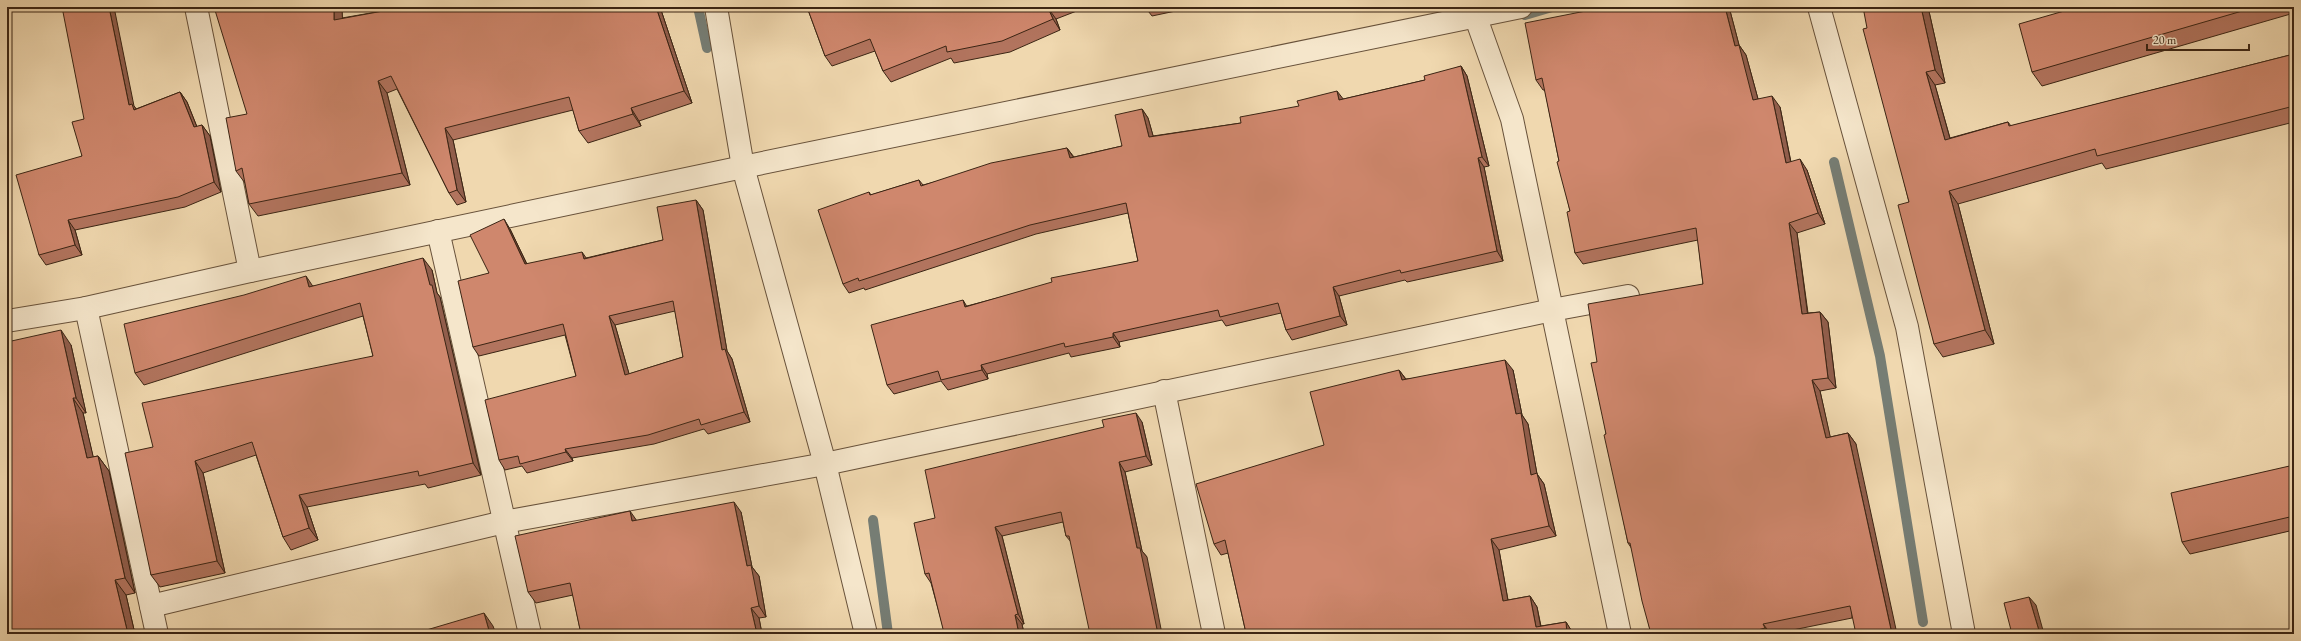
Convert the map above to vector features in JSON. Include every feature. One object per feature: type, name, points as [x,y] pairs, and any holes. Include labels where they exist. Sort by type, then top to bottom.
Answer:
[{"type":"street","points":[[196,7],[250,271]]},
{"type":"street","points":[[716,7],[743,167],[825,464],[866,634]]},
{"type":"street","points":[[7,320],[86,308],[250,271],[1475,12],[1522,7]]},
{"type":"street","points":[[1819,7],[1907,327],[1960,633]]},
{"type":"street","points":[[1475,12],[1512,119],[1620,634]]},
{"type":"street","points":[[438,231],[530,634]]},
{"type":"street","points":[[151,606],[504,522],[825,464],[1164,391],[1552,310],[1628,296]]},
{"type":"street","points":[[86,308],[157,634]]},
{"type":"street","points":[[1164,391],[1214,634]]},
{"type":"building","points":[[62,7],[109,7],[129,105],[132,104],[134,110],[180,92],[194,127],[202,125],[214,182],[178,197],[68,220],[75,245],[39,255],[16,175],[82,156],[72,122],[84,119]]},
{"type":"building","points":[[214,7],[334,7],[334,20],[405,7],[656,7],[684,91],[631,108],[633,114],[579,131],[569,97],[445,128],[457,190],[449,193],[391,76],[378,81],[402,173],[249,204],[242,168],[236,171],[226,118],[247,114]]},
{"type":"building","points":[[807,7],[1052,7],[1048,8],[1053,19],[1002,41],[947,52],[946,46],[883,71],[870,39],[825,56]]},
{"type":"building","points":[[1606,7],[1725,7],[1735,46],[1739,45],[1753,100],[1772,96],[1786,163],[1800,159],[1818,213],[1789,223],[1802,314],[1820,312],[1828,378],[1812,380],[1826,438],[1848,433],[1892,634],[1856,634],[1850,606],[1763,624],[1765,628],[1743,634],[1651,634],[1642,601],[1630,543],[1628,543],[1604,435],[1606,434],[1591,363],[1597,362],[1588,304],[1703,284],[1696,228],[1575,253],[1567,212],[1570,211],[1557,162],[1559,161],[1542,78],[1536,80],[1525,23]]},
{"type":"building","points":[[1863,7],[1921,7],[1935,70],[1926,72],[1945,140],[2008,122],[2009,126],[2294,54],[2294,106],[2097,156],[2095,149],[1949,191],[1985,330],[1934,344],[1898,205],[1909,202],[1863,29],[1867,28]]},
{"type":"building","points":[[2078,7],[2256,7],[2032,72],[2019,24]]},
{"type":"building","points":[[1461,66],[1482,157],[1478,158],[1497,251],[1401,273],[1400,270],[1333,287],[1340,316],[1286,330],[1278,303],[1220,317],[1218,310],[1113,333],[1113,337],[1065,347],[1064,343],[981,365],[982,370],[941,380],[938,371],[887,385],[871,325],[963,300],[965,307],[1052,282],[1051,278],[1138,261],[1126,203],[1030,225],[859,281],[858,278],[843,284],[818,210],[869,192],[870,195],[919,180],[921,186],[991,163],[1067,148],[1070,158],[1122,146],[1115,115],[1142,109],[1149,137],[1241,123],[1240,117],[1299,106],[1297,101],[1337,91],[1339,100],[1425,80],[1424,76]]},
{"type":"building","points":[[696,200],[722,350],[725,349],[744,412],[701,425],[699,419],[648,435],[565,449],[566,452],[520,464],[518,456],[499,460],[485,400],[576,376],[563,324],[473,347],[458,281],[489,273],[470,235],[504,219],[525,264],[582,252],[584,259],[663,240],[657,207]],"holes":[[[673,301],[683,357],[625,375],[609,316]]]},
{"type":"building","points":[[423,258],[430,285],[432,285],[473,463],[419,476],[418,471],[299,495],[309,528],[283,537],[252,442],[195,461],[217,561],[151,575],[125,453],[153,447],[142,403],[373,356],[360,303],[135,373],[124,324],[244,295],[306,276],[309,287]]},
{"type":"building","points":[[61,330],[76,398],[73,398],[87,458],[98,456],[125,578],[115,580],[128,634],[7,634],[7,342]]},
{"type":"building","points":[[1505,360],[1516,414],[1521,413],[1531,475],[1537,473],[1549,526],[1491,539],[1503,601],[1530,596],[1536,627],[1566,622],[1567,634],[1241,634],[1246,633],[1225,540],[1214,544],[1196,484],[1324,445],[1310,392],[1399,370],[1402,380]]},
{"type":"building","points":[[1136,413],[1146,456],[1119,462],[1137,548],[1140,548],[1158,634],[1090,634],[1069,536],[1066,536],[1061,512],[995,527],[1018,614],[1015,615],[1019,634],[944,633],[929,573],[925,574],[914,523],[935,518],[925,470],[1104,427],[1102,420]]},
{"type":"building","points":[[2294,465],[2294,516],[2182,542],[2171,493]]},
{"type":"building","points":[[734,502],[747,566],[751,565],[759,606],[751,608],[757,634],[581,634],[570,583],[528,592],[515,536],[630,511],[632,521]]},
{"type":"building","points":[[2029,597],[2040,634],[2012,634],[2004,603]]},
{"type":"building","points":[[484,613],[490,634],[413,634]]},
{"type":"waterway","points":[[698,7],[707,48]]},
{"type":"waterway","points":[[1525,15],[1552,7]]},
{"type":"waterway","points":[[1834,162],[1880,356],[1923,622]]},
{"type":"waterway","points":[[873,520],[888,634]]}]
